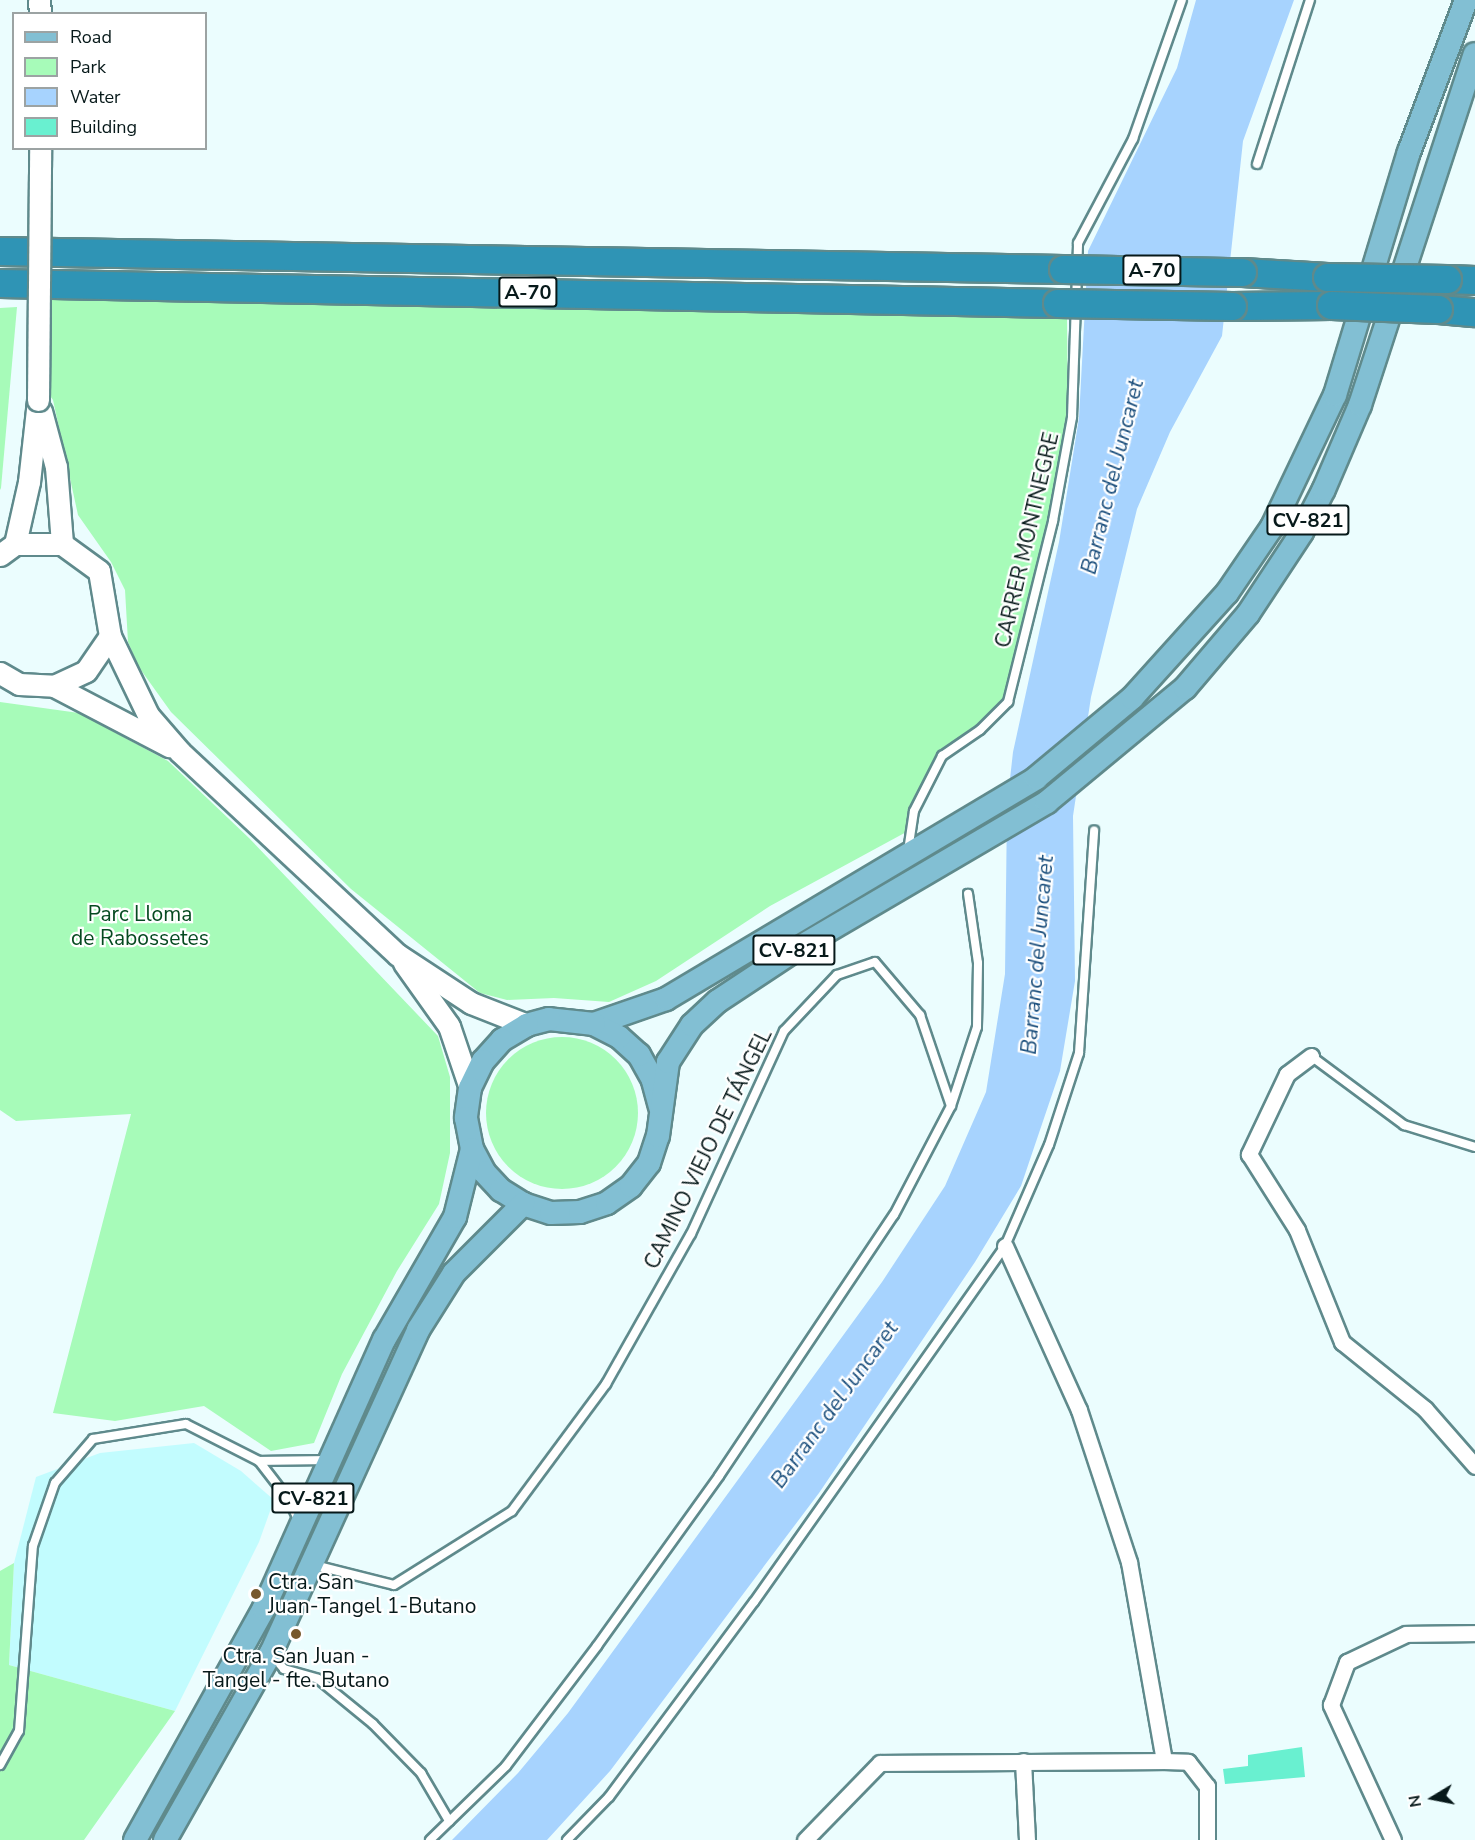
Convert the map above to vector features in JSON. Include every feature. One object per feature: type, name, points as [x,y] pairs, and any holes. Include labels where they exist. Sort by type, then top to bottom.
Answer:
[{"type":"highway","name":"A-70","points":[[0,251],[1242,272],[1327,277],[1475,280]]},
{"type":"highway","name":"A-70","points":[[0,283],[1232,306],[1330,305],[1475,312]]},
{"type":"main road","name":"CV-821","points":[[594,1024],[666,999],[1036,778],[1132,698],[1190,636],[1249,563],[1272,527],[1335,395],[1409,152],[1466,0]]},
{"type":"main road","name":"CV-821","points":[[660,1107],[653,1080],[639,1055],[620,1037],[594,1024],[572,1019],[527,1025],[502,1040],[483,1062],[470,1088],[466,1118],[472,1149],[484,1172],[501,1190],[523,1204],[551,1213],[580,1212],[607,1203],[631,1186],[649,1163],[658,1136],[660,1107],[668,1062],[692,1025],[718,1000],[795,950],[982,842],[1083,776],[1185,688],[1248,614],[1302,532],[1360,405],[1475,54]]},
{"type":"main road","points":[[38,400],[56,467],[62,544],[6,547],[29,482],[38,400],[40,150]]},
{"type":"main road","name":"CV-821","points":[[62,544],[99,571],[110,636],[148,715],[180,752],[398,956],[471,1003],[527,1025]]},
{"type":"main road","name":"CV-821","points":[[54,686],[86,671],[110,636]]},
{"type":"main road","name":"CV-821","points":[[0,673],[19,684],[54,686],[180,752]]},
{"type":"main road","name":"CV-821","points":[[398,956],[448,1026],[470,1088]]},
{"type":"main road","name":"CV-821","points":[[135,1840],[264,1608],[384,1340],[455,1217],[472,1149]]},
{"type":"main road","name":"CV-821","points":[[165,1840],[271,1653],[418,1330],[454,1273],[523,1204]]},
{"type":"street","points":[[1311,1056],[1287,1074],[1249,1154],[1297,1230],[1342,1342],[1425,1409],[1475,1466]]},
{"type":"street","points":[[1005,1246],[1079,1410],[1129,1562],[1164,1761]]},
{"type":"street","points":[[1393,1840],[1331,1705],[1347,1662],[1406,1634],[1475,1633]]},
{"type":"street","points":[[1023,1761],[1027,1840]]},
{"type":"street","points":[[804,1840],[880,1763],[1164,1761],[1188,1762],[1207,1786],[1207,1840]]},
{"type":"street","points":[[820,1824],[821,1840]]},
{"type":"lane","name":"CARRER MONTNEGRE","points":[[908,854],[914,811],[942,756],[980,730],[1008,702],[1053,520],[1072,417],[1078,243],[1133,139],[1182,0]]},
{"type":"lane","points":[[1257,164],[1310,0]]},
{"type":"lane","points":[[567,1840],[609,1797],[754,1602],[1005,1246],[1049,1145],[1079,1053],[1094,831]]},
{"type":"lane","points":[[430,1840],[506,1766],[719,1476],[894,1215],[951,1106],[977,1027],[978,963],[968,894]]},
{"type":"lane","name":"CAMINO VIEJO DE TÁNGEL","points":[[313,1565],[394,1585],[512,1511],[606,1384],[691,1234],[784,1031],[837,975],[875,962],[920,1016],[951,1106]]},
{"type":"lane","points":[[1311,1056],[1404,1125],[1475,1147]]},
{"type":"lane","points":[[0,1765],[19,1731],[33,1546],[55,1483],[93,1439],[186,1424],[259,1461],[289,1500],[301,1526]]},
{"type":"lane","points":[[259,1461],[330,1459]]},
{"type":"lane","points":[[271,1653],[284,1668],[318,1679],[373,1724],[421,1773],[449,1821]]},
{"type":"shaded area","points":[[194,1443],[241,1471],[274,1500],[259,1542],[175,1711],[9,1665],[14,1563],[36,1477],[100,1453]]},
{"type":"green space","points":[[48,295],[1067,319],[1068,418],[1053,521],[1008,702],[980,730],[942,756],[914,811],[910,830],[770,906],[656,981],[609,1002],[554,998],[507,1000],[480,993],[351,889],[171,712],[138,666],[128,642],[125,590],[111,562],[78,515],[53,400],[43,386]]},
{"type":"green space","points":[[17,307],[1,488],[0,490],[0,308]]},
{"type":"green space","name":"Parc Lloma de Rabossetes","points":[[0,702],[79,713],[168,761],[249,838],[438,1036],[450,1077],[450,1153],[439,1204],[397,1271],[342,1374],[314,1443],[271,1451],[204,1406],[115,1421],[53,1413],[131,1114],[16,1121],[0,1110]]},
{"type":"green space","points":[[562,1037],[577,1038],[591,1043],[616,1059],[632,1084],[637,1098],[637,1128],[632,1142],[616,1167],[591,1183],[577,1188],[562,1189],[547,1188],[533,1183],[508,1167],[492,1142],[487,1128],[486,1113],[487,1098],[492,1084],[508,1059],[533,1043],[547,1038]]},
{"type":"green space","points":[[14,1563],[9,1665],[175,1711],[84,1840],[0,1840],[0,1571]]},
{"type":"water","name":"Barranc del Juncaret","points":[[1196,0],[1294,0],[1243,141],[1222,336],[1170,432],[1137,509],[1091,697],[1073,816],[1075,981],[1060,1071],[1021,1186],[975,1262],[819,1493],[610,1771],[547,1840],[452,1840],[518,1773],[568,1713],[882,1282],[945,1186],[986,1092],[1005,974],[1007,806],[1013,752],[1059,542],[1079,418],[1088,251],[1177,68]]},
{"type":"building","points":[[1302,1747],[1305,1777],[1225,1784],[1223,1769],[1248,1766],[1248,1755]]},
{"type":"place","name":"Ctra. San Juan-Tangel 1-Butano","points":[[256,1594]]},
{"type":"place","name":"Ctra. San Juan - Tangel - fte. Butano","points":[[296,1634]]}]
